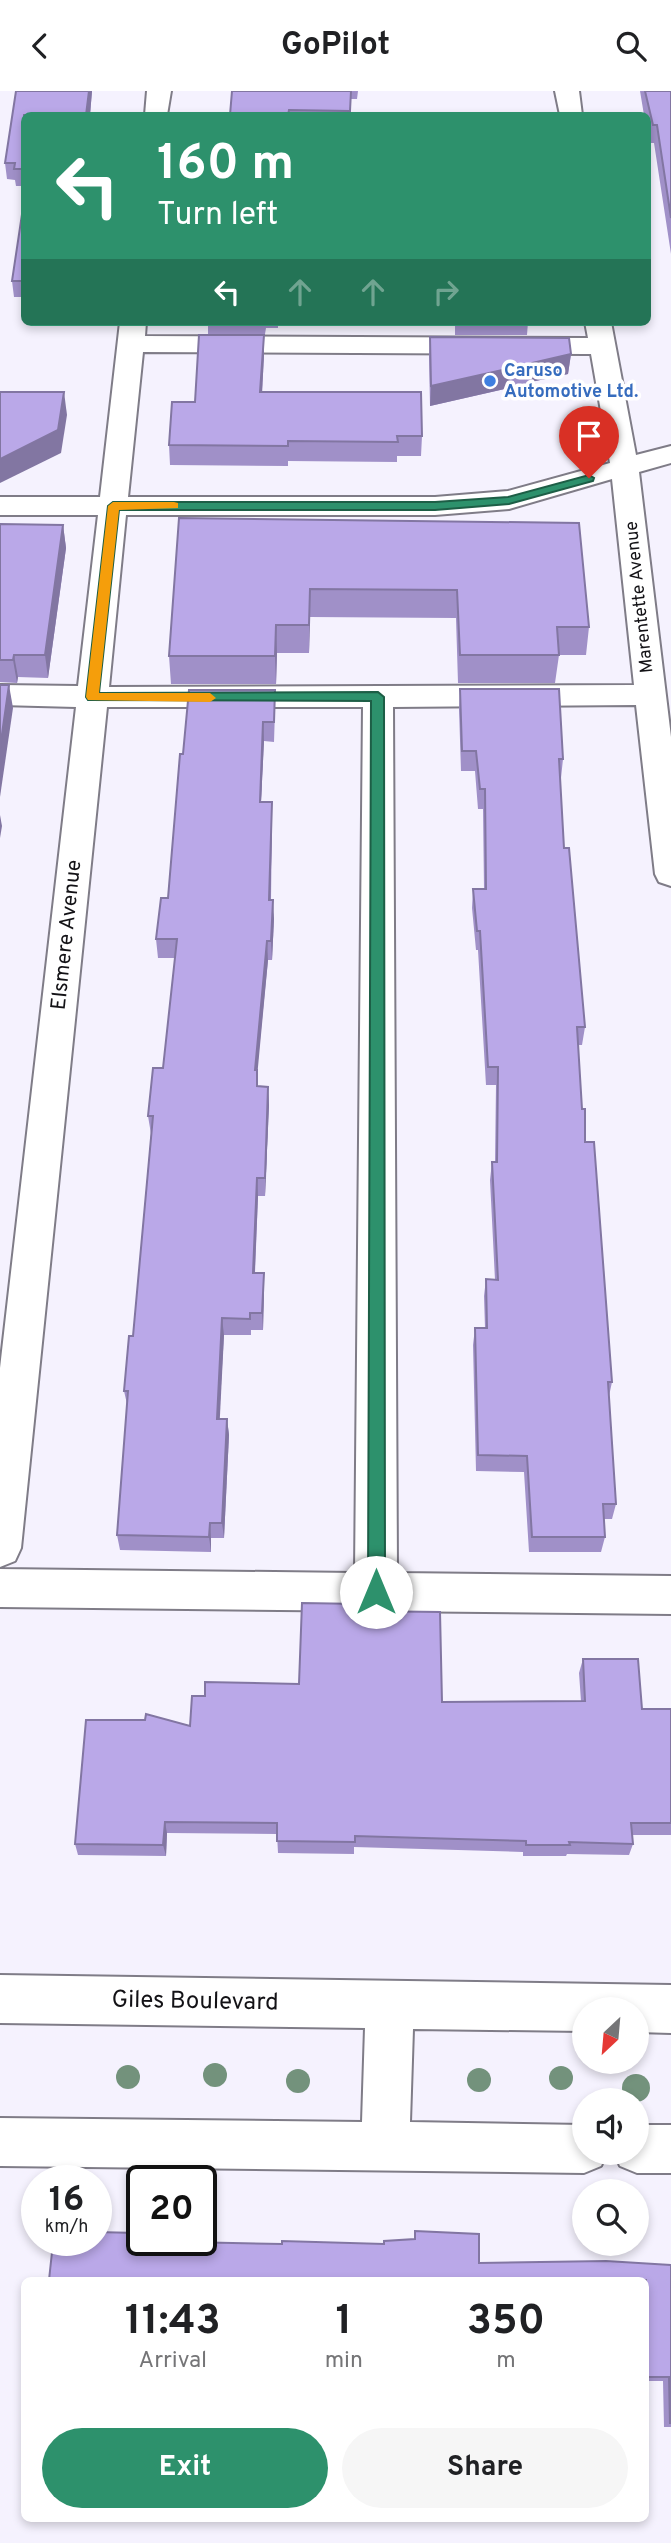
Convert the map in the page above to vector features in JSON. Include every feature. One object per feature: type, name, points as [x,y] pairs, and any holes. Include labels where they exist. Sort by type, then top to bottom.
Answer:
[{"type":"street","points":[[156,112],[159,91]]},
{"type":"street","points":[[567,91],[570,112]]},
{"type":"street","points":[[132,333],[600,334]]},
{"type":"street","name":"Elsmere Avenue","points":[[0,1548],[132,333]]},
{"type":"street","name":"Marentette Avenue","points":[[600,334],[625,468],[671,874]]},
{"type":"street","points":[[0,506],[447,505],[509,501],[671,454]]},
{"type":"street","points":[[0,695],[651,695]]},
{"type":"street","points":[[376,1592],[378,697]]},
{"type":"street","points":[[0,1588],[671,1595]]},
{"type":"street","name":"Giles Boulevard","points":[[0,1999],[671,2009]]},
{"type":"street","points":[[384,2147],[390,2005]]},
{"type":"street","points":[[0,2142],[572,2149]]},
{"type":"street","points":[[649,2149],[671,2150]]},
{"type":"building","points":[[16,91],[89,91],[86,112],[21,112],[21,169],[14,169],[15,163],[5,163]]},
{"type":"building","points":[[232,91],[351,91],[350,111],[230,112]]},
{"type":"building","points":[[645,91],[671,91],[671,218],[657,125],[653,125]]},
{"type":"building","points":[[21,221],[21,281],[12,281]]},
{"type":"building","points":[[199,335],[264,335],[260,392],[421,392],[422,436],[397,436],[398,442],[288,441],[288,446],[169,445],[172,402],[195,402]]},
{"type":"building","points":[[430,337],[569,338],[571,354],[532,363],[533,368],[511,368],[431,386]]},
{"type":"building","points":[[0,392],[64,392],[58,430],[0,459]]},
{"type":"building","points":[[179,518],[579,523],[589,627],[557,627],[559,655],[460,655],[457,590],[310,589],[309,625],[276,625],[275,656],[169,656]]},
{"type":"building","points":[[0,524],[63,525],[45,655],[14,655],[13,660],[0,660]]},
{"type":"building","points":[[0,685],[9,685],[0,748]]},
{"type":"building","points":[[460,689],[559,689],[563,759],[559,759],[564,848],[569,848],[585,1027],[577,1027],[582,1109],[585,1109],[585,1142],[594,1142],[612,1382],[608,1382],[616,1504],[603,1504],[605,1537],[532,1537],[527,1456],[478,1455],[475,1328],[487,1328],[486,1279],[498,1280],[492,1162],[497,1162],[498,1067],[488,1067],[480,931],[477,931],[473,889],[486,889],[485,789],[480,789],[476,751],[462,751]]},
{"type":"building","points":[[189,690],[275,690],[274,722],[263,722],[260,802],[272,802],[269,900],[273,900],[271,941],[267,941],[255,1070],[257,1086],[268,1087],[265,1178],[257,1178],[253,1273],[264,1273],[262,1313],[250,1313],[250,1319],[222,1318],[217,1419],[227,1419],[222,1523],[210,1523],[209,1537],[117,1535],[128,1391],[124,1391],[129,1336],[133,1336],[153,1116],[148,1116],[153,1068],[163,1068],[177,939],[156,939],[161,898],[168,898],[180,754],[183,754]]},
{"type":"building","points":[[302,1603],[361,1604],[361,1611],[440,1612],[442,1702],[585,1701],[583,1659],[638,1659],[642,1709],[671,1709],[671,1823],[631,1823],[633,1844],[569,1842],[570,1845],[526,1845],[526,1841],[355,1836],[355,1842],[277,1841],[277,1823],[165,1822],[163,1845],[75,1844],[86,1720],[145,1720],[146,1714],[190,1726],[192,1696],[205,1696],[205,1682],[299,1684]]},
{"type":"building","points":[[415,2231],[479,2234],[479,2263],[606,2261],[671,2265],[671,2423],[669,2377],[649,2377],[649,2277],[49,2277],[52,2256],[112,2256],[112,2232],[126,2233],[126,2256],[217,2256],[217,2243],[282,2244],[282,2241],[384,2244],[384,2241],[415,2239]]},
{"type":"slow traffic","points":[[174,506],[113,506],[93,697],[210,698]]},
{"type":"place","name":"Caruso Automotive Ltd.","points":[[490,381]]},
{"type":"route","points":[[376,1592],[378,697],[93,697],[113,506],[435,506],[509,501],[589,478]]}]
